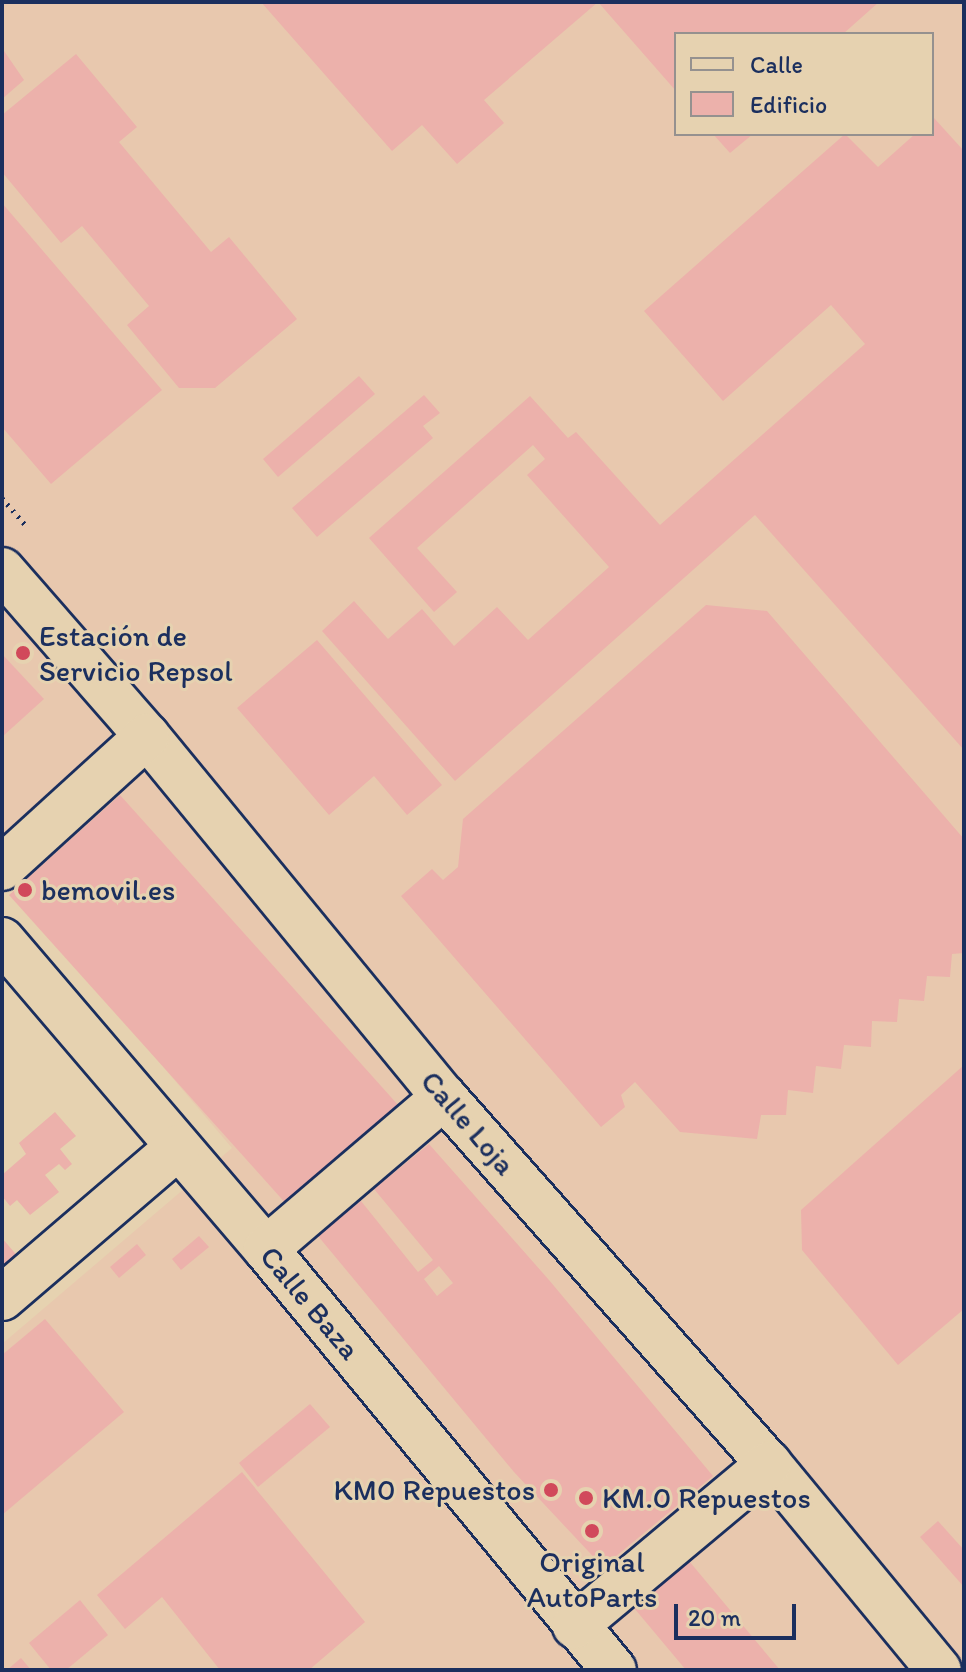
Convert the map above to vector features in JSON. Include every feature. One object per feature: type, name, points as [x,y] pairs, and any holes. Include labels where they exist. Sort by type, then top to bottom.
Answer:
[{"type":"street","name":"Calle Loja","points":[[7,586],[147,736],[444,1097],[769,1464],[939,1670]]},
{"type":"street","points":[[2,868],[147,736]]},
{"type":"street","name":"Calle Baza","points":[[2,940],[266,1249],[614,1670]]},
{"type":"street","points":[[266,1249],[444,1097]]},
{"type":"street","points":[[2,1298],[178,1147]]},
{"type":"street","points":[[575,1626],[769,1464]]},
{"type":"path","points":[[2,498],[25,524]]},
{"type":"shaded area","points":[[2,2],[964,2],[964,1670],[2,1670],[2,1344],[232,1148],[2,877]]},
{"type":"building","points":[[261,2],[598,2],[484,100],[504,123],[457,164],[422,125],[392,151]]},
{"type":"building","points":[[598,2],[879,2],[845,32],[674,32],[674,89]]},
{"type":"building","points":[[2,48],[24,80],[2,99]]},
{"type":"building","points":[[76,54],[137,127],[119,142],[211,252],[229,237],[297,319],[215,388],[179,388],[127,325],[149,306],[82,226],[61,243],[2,172],[2,115]]},
{"type":"building","points":[[934,118],[964,151],[964,750],[755,515],[455,781],[322,631],[354,601],[388,639],[422,609],[454,646],[497,607],[528,640],[609,567],[527,475],[545,459],[533,445],[417,548],[457,592],[434,612],[369,538],[530,396],[568,438],[576,432],[660,525],[865,344],[831,305],[723,401],[644,311],[843,136],[847,136],[878,167],[913,136],[934,136]]},
{"type":"building","points":[[715,136],[751,136],[730,153]]},
{"type":"building","points":[[2,203],[162,390],[51,484],[2,427]]},
{"type":"building","points":[[359,376],[375,394],[278,477],[263,459]]},
{"type":"building","points":[[424,395],[440,413],[423,426],[433,438],[317,537],[292,508]]},
{"type":"building","points":[[706,605],[767,611],[964,839],[964,953],[952,954],[950,977],[927,976],[924,1001],[899,999],[897,1022],[872,1021],[871,1047],[844,1045],[841,1069],[816,1066],[813,1093],[788,1090],[786,1115],[761,1115],[757,1139],[680,1132],[635,1082],[621,1095],[625,1107],[601,1127],[401,896],[432,869],[443,880],[458,867],[463,819]]},
{"type":"building","points":[[317,640],[442,785],[407,815],[374,776],[329,815],[237,708]]},
{"type":"building","points":[[2,654],[44,699],[2,737]]},
{"type":"building","points":[[120,795],[399,1106],[288,1206],[9,895]]},
{"type":"building","points":[[964,1065],[964,1309],[898,1365],[802,1250],[801,1210]]},
{"type":"building","points":[[55,1112],[76,1136],[60,1149],[72,1164],[65,1170],[59,1164],[45,1175],[59,1192],[30,1215],[17,1200],[10,1206],[2,1196],[2,1175],[26,1154],[19,1143]]},
{"type":"building","points":[[429,1144],[549,1280],[713,1476],[603,1567],[514,1472],[318,1236],[361,1201],[418,1272],[433,1260],[374,1189]],"holes":[[[439,1266],[453,1283],[437,1296],[424,1279]]]},
{"type":"building","points":[[199,1236],[209,1247],[181,1270],[172,1259]]},
{"type":"building","points":[[2,1238],[20,1259],[2,1274]]},
{"type":"building","points":[[137,1244],[146,1255],[119,1278],[110,1267]]},
{"type":"building","points":[[45,1319],[124,1412],[2,1515],[2,1355]]},
{"type":"building","points":[[310,1404],[330,1427],[258,1487],[239,1463]]},
{"type":"building","points":[[242,1472],[365,1622],[309,1670],[220,1670],[162,1597],[125,1629],[97,1595]]},
{"type":"building","points":[[938,1521],[964,1550],[964,1587],[920,1537]]},
{"type":"building","points":[[679,1549],[780,1670],[686,1670],[624,1596]]},
{"type":"building","points":[[80,1600],[108,1635],[66,1670],[51,1670],[29,1643]]},
{"type":"building","points":[[21,1658],[31,1670],[7,1670]]},
{"type":"place","name":"Estación de Servicio Repsol","points":[[23,653]]},
{"type":"place","name":"bemovil.es","points":[[25,890]]},
{"type":"place","name":"KM0 Repuestos","points":[[551,1490]]},
{"type":"place","name":"KM.0 Repuestos","points":[[586,1498]]},
{"type":"place","name":"Original AutoParts","points":[[592,1531]]}]
